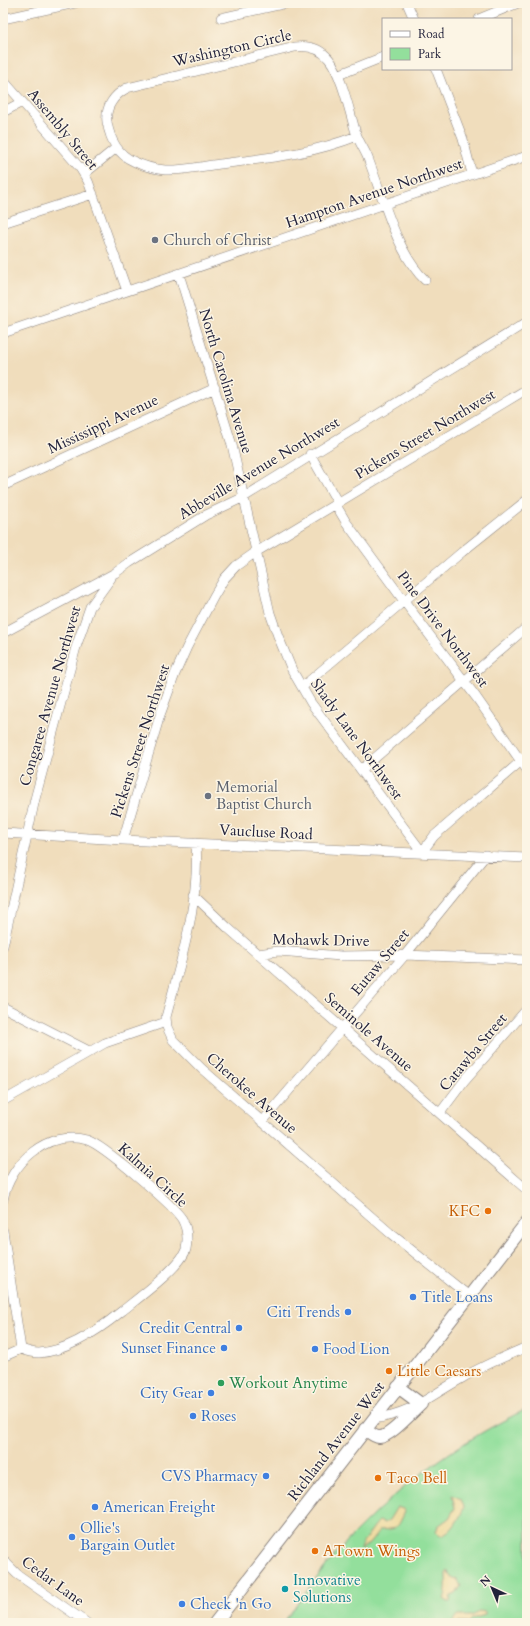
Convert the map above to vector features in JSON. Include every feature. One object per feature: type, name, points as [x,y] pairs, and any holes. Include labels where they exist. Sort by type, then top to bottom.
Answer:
[{"type":"main road","name":"Richland Avenue West","points":[[215,1623],[526,1224]]},
{"type":"main road","points":[[365,1429],[376,1437],[382,1437],[421,1404],[398,1387]]},
{"type":"street","points":[[3,19],[76,3]]},
{"type":"street","points":[[220,18],[287,3]]},
{"type":"street","points":[[407,3],[414,18]]},
{"type":"street","points":[[481,18],[518,3]]},
{"type":"street","name":"Washington Circle","points":[[116,148],[107,123],[108,111],[114,98],[127,88],[300,46],[320,50],[332,63],[338,75],[357,136],[366,153],[384,204],[408,258],[416,272],[425,280]]},
{"type":"street","points":[[338,75],[382,57]]},
{"type":"street","points":[[436,70],[464,139],[472,174]]},
{"type":"street","name":"Assembly Street","points":[[3,80],[84,174],[93,194],[127,291]]},
{"type":"street","points":[[3,112],[22,102]]},
{"type":"street","points":[[84,174],[116,148],[127,158],[140,164],[159,169],[174,170],[311,151],[334,145],[357,136]]},
{"type":"street","name":"Hampton Avenue Northwest","points":[[3,333],[527,156]]},
{"type":"street","points":[[3,223],[93,194]]},
{"type":"street","name":"North Carolina Avenue","points":[[178,274],[232,445],[244,497]]},
{"type":"street","name":"Abbeville Avenue Northwest","points":[[3,633],[115,574],[206,515],[244,497],[310,454],[527,322]]},
{"type":"street","name":"Mississippi Avenue","points":[[3,486],[215,388]]},
{"type":"street","name":"Pickens Street Northwest","points":[[123,840],[160,715],[181,660],[224,579],[236,566],[256,552],[527,389]]},
{"type":"street","name":"Pine Drive Northwest","points":[[310,454],[346,522],[524,759],[527,770]]},
{"type":"street","name":"Shady Lane Northwest","points":[[244,497],[266,595],[278,636],[302,687],[320,715],[422,852]]},
{"type":"street","points":[[302,687],[527,500]]},
{"type":"street","name":"Congaree Avenue Northwest","points":[[3,946],[27,834],[69,672],[86,617],[96,597],[115,574]]},
{"type":"street","points":[[362,770],[527,627]]},
{"type":"street","points":[[422,852],[434,836],[524,759]]},
{"type":"street","name":"Vaucluse Road","points":[[3,833],[123,840],[422,852],[527,858]]},
{"type":"street","points":[[3,1101],[104,1043],[166,1022],[193,895],[196,871],[196,843]]},
{"type":"street","name":"Eutaw Street","points":[[262,1122],[344,1028],[486,855]]},
{"type":"street","name":"Seminole Avenue","points":[[193,895],[527,1190]]},
{"type":"street","name":"Mohawk Drive","points":[[258,954],[278,951],[341,956],[405,955],[527,960]]},
{"type":"street","points":[[3,1007],[89,1051]]},
{"type":"street","name":"Catawba Street","points":[[440,1113],[464,1081],[527,1009]]},
{"type":"street","name":"Cherokee Avenue","points":[[166,1022],[169,1034],[180,1048],[224,1090],[396,1238],[469,1296]]},
{"type":"street","name":"Kalmia Circle","points":[[3,1200],[11,1175],[29,1155],[41,1146],[52,1141],[80,1139],[99,1146],[168,1204],[181,1219],[187,1235],[186,1249],[182,1259],[104,1326],[80,1340],[65,1346],[38,1353],[21,1350],[3,1357]]},
{"type":"street","points":[[3,1231],[21,1350]]},
{"type":"street","points":[[373,1419],[401,1413],[421,1404],[480,1368],[527,1347]]},
{"type":"street","name":"Cedar Lane","points":[[3,1560],[17,1574],[87,1623]]},
{"type":"green space","points":[[527,1409],[527,1623],[283,1623],[345,1543],[394,1496],[435,1463],[457,1448],[479,1434]]},
{"type":"sand","points":[[452,1495],[461,1499],[464,1507],[452,1529],[440,1536],[436,1532],[438,1526],[449,1518],[455,1508]]},
{"type":"sand","points":[[397,1507],[403,1509],[405,1512],[398,1525],[394,1528],[380,1530],[369,1544],[360,1549],[365,1539],[377,1523],[379,1521],[384,1523],[389,1520]]},
{"type":"sand","points":[[448,1571],[449,1575],[457,1580],[461,1586],[456,1594],[451,1596],[450,1602],[444,1599],[446,1590],[446,1573]]},
{"type":"sand","points":[[480,1611],[485,1612],[485,1615],[472,1619],[468,1623],[455,1623],[454,1621],[457,1616],[472,1616]]},
{"type":"place","name":"Church of Christ","points":[[155,240]]},
{"type":"place","name":"Memorial Baptist Church","points":[[208,796]]},
{"type":"place","name":"KFC","points":[[488,1211]]},
{"type":"place","name":"Title Loans","points":[[413,1297]]},
{"type":"place","name":"Citi Trends","points":[[348,1312]]},
{"type":"place","name":"Credit Central","points":[[239,1328]]},
{"type":"place","name":"Sunset Finance","points":[[224,1348]]},
{"type":"place","name":"Food Lion","points":[[315,1349]]},
{"type":"place","name":"Little Caesars","points":[[389,1371]]},
{"type":"place","name":"Workout Anytime","points":[[221,1383]]},
{"type":"place","name":"City Gear","points":[[211,1393]]},
{"type":"place","name":"Roses","points":[[193,1416]]},
{"type":"place","name":"CVS Pharmacy","points":[[266,1476]]},
{"type":"place","name":"Taco Bell","points":[[378,1478]]},
{"type":"place","name":"American Freight","points":[[95,1507]]},
{"type":"place","name":"Ollie's Bargain Outlet","points":[[72,1537]]},
{"type":"place","name":"ATown Wings","points":[[315,1551]]},
{"type":"place","name":"Innovative Solutions","points":[[285,1589]]},
{"type":"place","name":"Check 'n Go","points":[[182,1604]]}]
